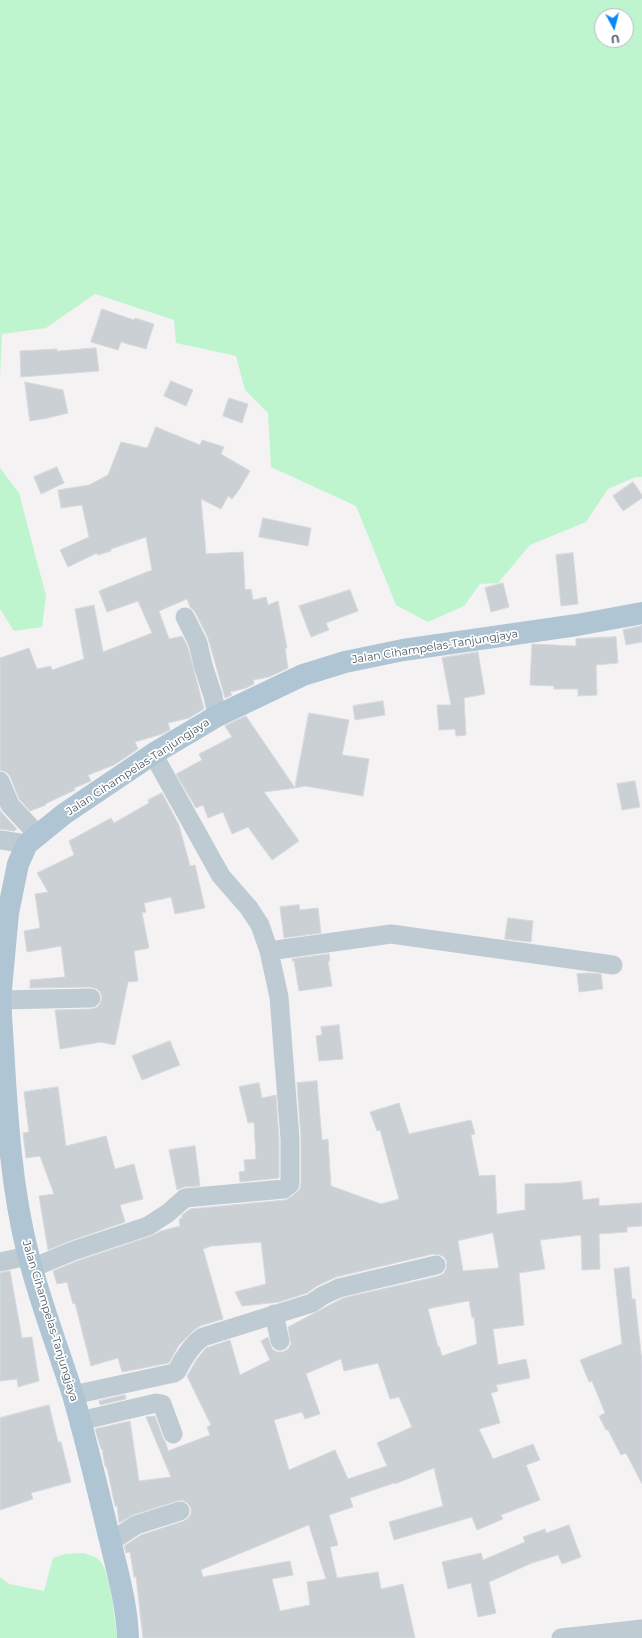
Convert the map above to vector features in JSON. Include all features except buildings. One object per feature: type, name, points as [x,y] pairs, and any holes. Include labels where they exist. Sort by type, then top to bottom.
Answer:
[{"type":"main road","name":"Jalan Cihampelas-Tanjungjaya","points":[[128,1638],[128,1625],[110,1542],[73,1395],[30,1262],[11,1162],[1,1037],[0,1000],[2,951],[18,864],[33,840],[64,814],[153,754],[217,716],[302,675],[345,662],[403,650],[577,625],[642,613]]},
{"type":"street","points":[[185,617],[198,642],[217,716]]},
{"type":"street","points":[[0,1262],[30,1262],[73,1251],[148,1226],[168,1213],[185,1198],[284,1189],[290,1184],[290,1139],[279,997],[269,950],[260,925],[250,908],[221,876],[153,754]]},
{"type":"street","points":[[0,781],[10,805],[33,840]]},
{"type":"street","points":[[0,840],[33,840]]},
{"type":"street","points":[[269,950],[391,934],[613,965]]},
{"type":"street","points":[[0,1000],[91,998]]},
{"type":"street","points":[[73,1395],[174,1373],[197,1340],[203,1337],[274,1314],[312,1304],[322,1296],[339,1288],[436,1265]]},
{"type":"street","points":[[274,1314],[280,1341]]},
{"type":"street","points":[[80,1422],[156,1403],[162,1404],[173,1434]]},
{"type":"street","points":[[110,1542],[136,1525],[180,1511]]},
{"type":"street","points":[[561,1638],[642,1629]]},
{"type":"green space","points":[[0,0],[642,0],[642,477],[635,477],[608,489],[586,522],[530,545],[498,583],[480,584],[464,606],[428,622],[396,605],[356,506],[271,467],[268,413],[245,390],[236,356],[176,343],[174,320],[95,294],[46,328],[2,334],[0,378]]},
{"type":"green space","points":[[0,468],[19,493],[46,596],[42,627],[14,631],[0,609]]},
{"type":"green space","points":[[83,1553],[96,1558],[104,1567],[110,1586],[117,1638],[0,1638],[0,1577],[9,1584],[44,1591],[53,1558],[65,1554]]}]
